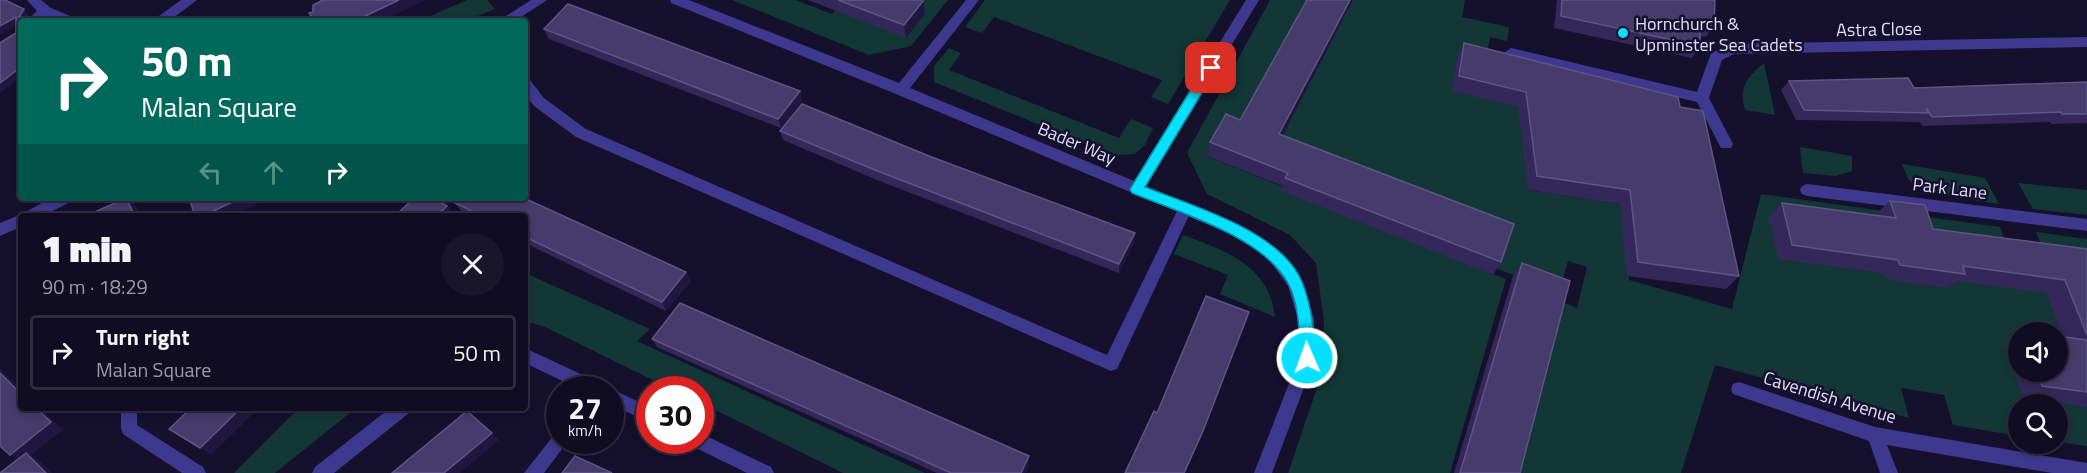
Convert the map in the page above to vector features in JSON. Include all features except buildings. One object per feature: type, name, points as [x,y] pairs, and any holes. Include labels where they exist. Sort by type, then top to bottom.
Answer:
[{"type":"street","points":[[33,0],[46,11],[63,18]]},
{"type":"street","points":[[164,18],[191,0]]},
{"type":"street","points":[[511,18],[541,0]]},
{"type":"street","name":"Bader Way","points":[[676,0],[901,90],[1245,234],[1272,253],[1295,283],[1306,319],[1307,358],[1263,473]]},
{"type":"street","points":[[901,90],[973,0]]},
{"type":"street","points":[[1137,189],[1253,0]]},
{"type":"street","points":[[37,18],[46,11]]},
{"type":"street","name":"Astra Close","points":[[1702,98],[1716,57],[1732,49],[2087,42]]},
{"type":"street","points":[[1511,53],[1702,98],[1726,144]]},
{"type":"street","points":[[528,88],[539,102],[581,133],[1112,364],[1185,209]]},
{"type":"street","name":"Park Lane","points":[[1807,190],[2087,225]]},
{"type":"street","points":[[35,213],[59,201]]},
{"type":"street","points":[[0,230],[18,221]]},
{"type":"street","points":[[528,356],[569,376]]},
{"type":"street","name":"Cavendish Avenue","points":[[1739,389],[1875,435],[2087,471]]},
{"type":"street","points":[[129,411],[129,429],[196,473]]},
{"type":"street","points":[[321,473],[399,411]]},
{"type":"street","points":[[1875,435],[1889,473]]},
{"type":"street","points":[[714,448],[765,473]]},
{"type":"street","points":[[533,473],[549,454]]},
{"type":"green space","points":[[467,0],[487,0],[495,9],[472,18],[426,18]]},
{"type":"green space","points":[[732,0],[796,0],[832,14],[835,11],[917,0],[948,0],[911,46],[869,55]]},
{"type":"green space","points":[[985,0],[1230,0],[1168,104],[1151,97],[1162,80],[994,17],[982,33],[965,27]]},
{"type":"green space","points":[[1270,0],[1311,0],[1237,134],[1207,156],[1284,187],[1282,191],[1506,279],[1450,473],[1288,473],[1320,379],[1324,322],[1316,263],[1290,235],[1207,194],[1187,153]]},
{"type":"green space","points":[[1353,0],[1465,0],[1462,17],[1509,27],[1507,41],[1490,37],[1486,59],[1610,130],[1528,190],[1620,204],[1629,280],[1732,309],[1761,194],[2000,227],[2006,246],[2043,250],[2036,232],[2087,239],[2087,446],[2068,443],[2068,394],[2008,394],[2008,434],[1953,425],[1944,395],[1901,388],[1909,418],[1715,365],[1681,473],[1513,473],[1559,301],[1577,308],[1587,267],[1568,261],[1559,293],[1496,268],[1276,148]]},
{"type":"green space","points":[[949,48],[961,53],[949,70],[1119,138],[1131,119],[1153,128],[1145,145],[1135,154],[1119,155],[1107,152],[934,82],[934,66]]},
{"type":"green space","points":[[1764,63],[1775,115],[1745,110],[1743,102],[1745,84]]},
{"type":"green space","points":[[1800,147],[1852,156],[1852,171],[1836,176],[1803,173]]},
{"type":"green space","points":[[1902,164],[1985,178],[1999,204],[1922,192],[1908,179]]},
{"type":"green space","points":[[2018,183],[2087,190],[2087,215],[2033,209]]},
{"type":"green space","points":[[1183,235],[1229,254],[1255,272],[1271,299],[1275,317],[1220,294],[1228,275],[1174,254]]},
{"type":"green space","points":[[528,274],[650,329],[637,341],[713,376],[645,376],[545,327],[528,322]]},
{"type":"green space","points":[[714,376],[925,473],[843,473],[714,409]]},
{"type":"green space","points":[[296,411],[352,411],[275,473],[234,473]]},
{"type":"place","name":"Hornchurch & Upminster Sea Cadets","points":[[1623,33]]},
{"type":"route","points":[[1211,68],[1137,189],[1245,234],[1272,253],[1295,283],[1306,319],[1307,358]]}]
